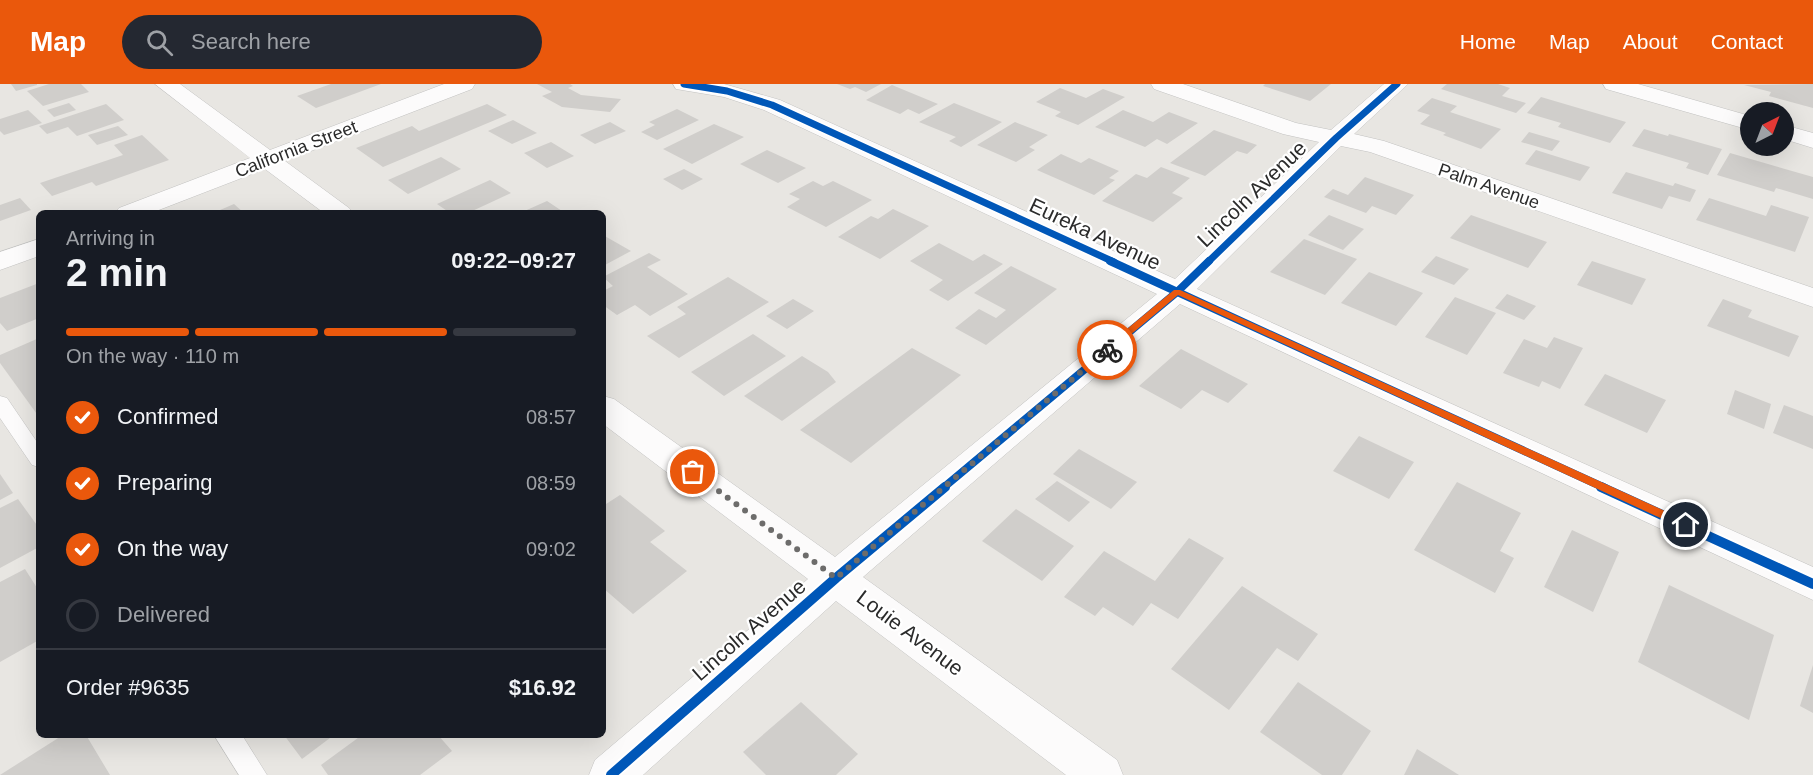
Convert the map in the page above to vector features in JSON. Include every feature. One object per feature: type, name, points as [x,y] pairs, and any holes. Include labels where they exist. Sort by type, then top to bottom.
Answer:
[{"type":"street","points":[[166,84],[336,210]]},
{"type":"street","name":"California Street","points":[[136,210],[464,84]]},
{"type":"street","name":"Eureka Avenue","points":[[684,84],[727,91],[772,105],[1813,584]]},
{"type":"street","name":"Palm Avenue","points":[[1162,84],[1292,129],[1376,146],[1813,298]]},
{"type":"street","name":"Lincoln Avenue","points":[[611,775],[836,578],[1177,292],[1336,138],[1397,84]]},
{"type":"street","points":[[1614,84],[1740,120]]},
{"type":"street","points":[[1794,135],[1813,141]]},
{"type":"street","points":[[0,262],[36,248]]},
{"type":"street","name":"Louie Avenue","points":[[606,409],[1101,775]]},
{"type":"lane","points":[[0,403],[36,456]]},
{"type":"lane","points":[[229,738],[254,775]]},
{"type":"building","points":[[11,84],[37,84],[37,85],[16,91]]},
{"type":"building","points":[[49,84],[81,84],[89,92],[43,106],[27,91]]},
{"type":"building","points":[[331,84],[381,84],[316,108],[297,96]]},
{"type":"building","points":[[537,84],[570,84],[573,86],[568,88],[581,95],[621,99],[610,112],[562,107],[542,96],[552,92]]},
{"type":"building","points":[[837,84],[881,84],[866,92],[855,87],[850,89]]},
{"type":"building","points":[[1265,84],[1331,84],[1310,101],[1263,86]]},
{"type":"building","points":[[1447,84],[1498,84],[1510,88],[1502,96],[1526,103],[1516,113],[1441,89]]},
{"type":"building","points":[[1813,84],[1813,108],[1769,96],[1771,92],[1744,85]]},
{"type":"building","points":[[892,85],[938,104],[919,114],[908,109],[900,114],[866,100]]},
{"type":"building","points":[[1060,88],[1086,98],[1103,89],[1125,97],[1078,125],[1055,116],[1061,112],[1036,102]]},
{"type":"building","points":[[1541,97],[1626,122],[1610,143],[1558,127],[1561,123],[1527,113]]},
{"type":"building","points":[[1432,98],[1457,106],[1450,112],[1501,129],[1481,149],[1443,135],[1446,133],[1420,124],[1430,115],[1417,111]]},
{"type":"building","points":[[69,103],[76,110],[54,117],[47,110]]},
{"type":"building","points":[[954,103],[1002,122],[961,147],[949,141],[956,137],[919,122]]},
{"type":"building","points":[[106,104],[124,120],[77,136],[68,127],[47,134],[39,126]]},
{"type":"building","points":[[487,104],[507,115],[383,167],[356,148],[412,126],[419,131]]},
{"type":"building","points":[[677,109],[699,120],[657,140],[641,132],[655,125],[649,122]]},
{"type":"building","points":[[28,110],[42,123],[4,135],[0,131],[0,119]]},
{"type":"building","points":[[1123,110],[1153,122],[1169,112],[1198,123],[1167,144],[1157,139],[1145,147],[1095,127]]},
{"type":"building","points":[[513,120],[537,133],[512,144],[488,131]]},
{"type":"building","points":[[610,122],[626,131],[595,144],[580,135]]},
{"type":"building","points":[[1015,122],[1048,135],[1029,147],[1035,150],[1016,162],[977,145]]},
{"type":"building","points":[[714,124],[744,137],[692,164],[663,149]]},
{"type":"building","points":[[118,126],[128,135],[97,145],[88,135]]},
{"type":"building","points":[[1644,129],[1722,149],[1708,175],[1686,168],[1689,163],[1632,146]]},
{"type":"building","points":[[1214,130],[1257,145],[1247,154],[1237,151],[1205,176],[1170,163]]},
{"type":"building","points":[[1529,132],[1560,141],[1552,151],[1521,142]]},
{"type":"building","points":[[142,135],[169,160],[96,186],[92,182],[52,196],[40,183],[123,155],[114,145]]},
{"type":"building","points":[[551,142],[574,156],[547,168],[524,153]]},
{"type":"building","points":[[767,150],[806,168],[778,183],[740,164]]},
{"type":"building","points":[[1536,150],[1590,167],[1580,181],[1525,164]]},
{"type":"building","points":[[1730,153],[1813,177],[1813,199],[1776,188],[1774,192],[1717,175]]},
{"type":"building","points":[[1061,154],[1081,163],[1089,158],[1119,171],[1109,178],[1115,180],[1094,195],[1037,170]]},
{"type":"building","points":[[441,157],[461,169],[408,194],[388,180]]},
{"type":"building","points":[[1161,167],[1190,178],[1172,193],[1183,198],[1153,222],[1102,201],[1136,174],[1147,178]]},
{"type":"building","points":[[684,169],[703,179],[682,190],[663,179]]},
{"type":"building","points":[[1626,172],[1673,186],[1675,183],[1696,190],[1690,202],[1669,196],[1662,209],[1612,193]]},
{"type":"building","points":[[1365,177],[1414,195],[1396,215],[1372,206],[1366,213],[1324,197],[1333,189],[1348,195]]},
{"type":"building","points":[[490,180],[511,193],[474,210],[446,210],[437,204]]},
{"type":"building","points":[[813,181],[823,186],[833,181],[872,200],[826,227],[787,207],[800,199],[789,194]]},
{"type":"building","points":[[20,198],[31,210],[0,221],[0,205]]},
{"type":"building","points":[[1709,198],[1766,216],[1771,205],[1809,217],[1795,252],[1696,220]]},
{"type":"building","points":[[547,201],[560,210],[527,210]]},
{"type":"building","points":[[234,204],[241,210],[220,210]]},
{"type":"building","points":[[893,209],[929,226],[880,259],[838,237],[871,216],[878,219]]},
{"type":"building","points":[[1329,215],[1364,229],[1343,250],[1308,235]]},
{"type":"building","points":[[1471,215],[1547,242],[1528,268],[1450,238]]},
{"type":"building","points":[[606,237],[631,251],[606,264]]},
{"type":"building","points":[[1304,239],[1357,259],[1325,295],[1270,272]]},
{"type":"building","points":[[939,243],[973,261],[984,254],[1003,264],[948,301],[929,290],[943,280],[910,261]]},
{"type":"building","points":[[649,253],[661,260],[647,267],[688,294],[650,316],[635,305],[617,315],[606,307],[606,290],[613,286],[606,280],[606,275]]},
{"type":"building","points":[[1436,256],[1469,269],[1454,285],[1421,272]]},
{"type":"building","points":[[1592,261],[1646,279],[1632,305],[1577,285]]},
{"type":"building","points":[[1011,266],[1057,289],[986,345],[955,328],[979,309],[996,318],[1006,310],[974,293]]},
{"type":"building","points":[[1369,272],[1423,293],[1396,326],[1341,303]]},
{"type":"building","points":[[728,277],[769,302],[679,358],[647,336],[686,314],[677,307]]},
{"type":"building","points":[[36,284],[36,319],[7,331],[0,323],[0,298]]},
{"type":"building","points":[[1507,294],[1536,306],[1524,320],[1495,308]]},
{"type":"building","points":[[1455,297],[1496,313],[1467,355],[1425,337]]},
{"type":"building","points":[[793,299],[814,311],[787,329],[766,316]]},
{"type":"building","points":[[1723,299],[1752,310],[1748,317],[1799,336],[1789,357],[1707,326]]},
{"type":"building","points":[[753,334],[786,356],[724,396],[691,372]]},
{"type":"building","points":[[1554,337],[1583,348],[1560,389],[1542,381],[1539,387],[1503,373],[1524,339],[1547,348]]},
{"type":"building","points":[[36,339],[36,413],[0,363],[0,355]]},
{"type":"building","points":[[912,348],[961,375],[851,463],[800,430]]},
{"type":"building","points":[[1181,349],[1248,384],[1228,403],[1202,390],[1181,409],[1139,386]]},
{"type":"building","points":[[802,356],[828,372],[836,382],[782,421],[744,396]]},
{"type":"building","points":[[1605,374],[1666,400],[1647,433],[1584,405]]},
{"type":"building","points":[[1735,390],[1771,404],[1764,429],[1727,414]]},
{"type":"building","points":[[1784,405],[1813,416],[1813,449],[1773,433]]},
{"type":"building","points":[[1359,436],[1414,462],[1389,499],[1333,471]]},
{"type":"building","points":[[1079,449],[1137,482],[1111,509],[1053,474]]},
{"type":"building","points":[[0,474],[13,493],[0,500]]},
{"type":"building","points":[[1057,481],[1090,502],[1069,522],[1035,499]]},
{"type":"building","points":[[1457,482],[1521,513],[1500,551],[1514,558],[1495,593],[1414,550]]},
{"type":"building","points":[[620,495],[665,531],[650,542],[687,571],[633,614],[606,591],[606,504]]},
{"type":"building","points":[[18,499],[36,524],[36,549],[0,568],[0,508]]},
{"type":"building","points":[[1016,509],[1074,546],[1042,581],[982,541]]},
{"type":"building","points":[[1572,530],[1619,552],[1593,612],[1544,587]]},
{"type":"building","points":[[1189,538],[1224,558],[1178,619],[1151,603],[1133,626],[1103,607],[1095,616],[1064,597],[1104,551],[1155,581]]},
{"type":"building","points":[[25,569],[36,586],[36,642],[0,662],[0,582]]},
{"type":"building","points":[[1669,585],[1774,635],[1749,720],[1638,662]]},
{"type":"building","points":[[1242,586],[1318,634],[1298,661],[1277,648],[1229,710],[1171,669]]},
{"type":"building","points":[[1813,665],[1813,713],[1800,706]]},
{"type":"building","points":[[1298,682],[1371,731],[1342,775],[1322,775],[1260,732]]},
{"type":"building","points":[[801,702],[858,754],[836,775],[766,775],[743,752]]},
{"type":"building","points":[[58,738],[88,738],[110,775],[0,775]]},
{"type":"building","points":[[286,738],[330,738],[302,759]]},
{"type":"building","points":[[358,738],[441,738],[452,751],[420,775],[328,775],[321,765]]},
{"type":"building","points":[[1417,749],[1459,775],[1404,775]]},
{"type":"cycle path","points":[[684,84],[727,91],[772,105],[1813,584]]},
{"type":"cycle path","points":[[611,775],[836,578],[1177,292],[1336,138],[1397,84]]},
{"type":"way so far","points":[[693,472],[836,578],[1107,350]]},
{"type":"route","points":[[1107,350],[1177,292],[1686,525]]}]
